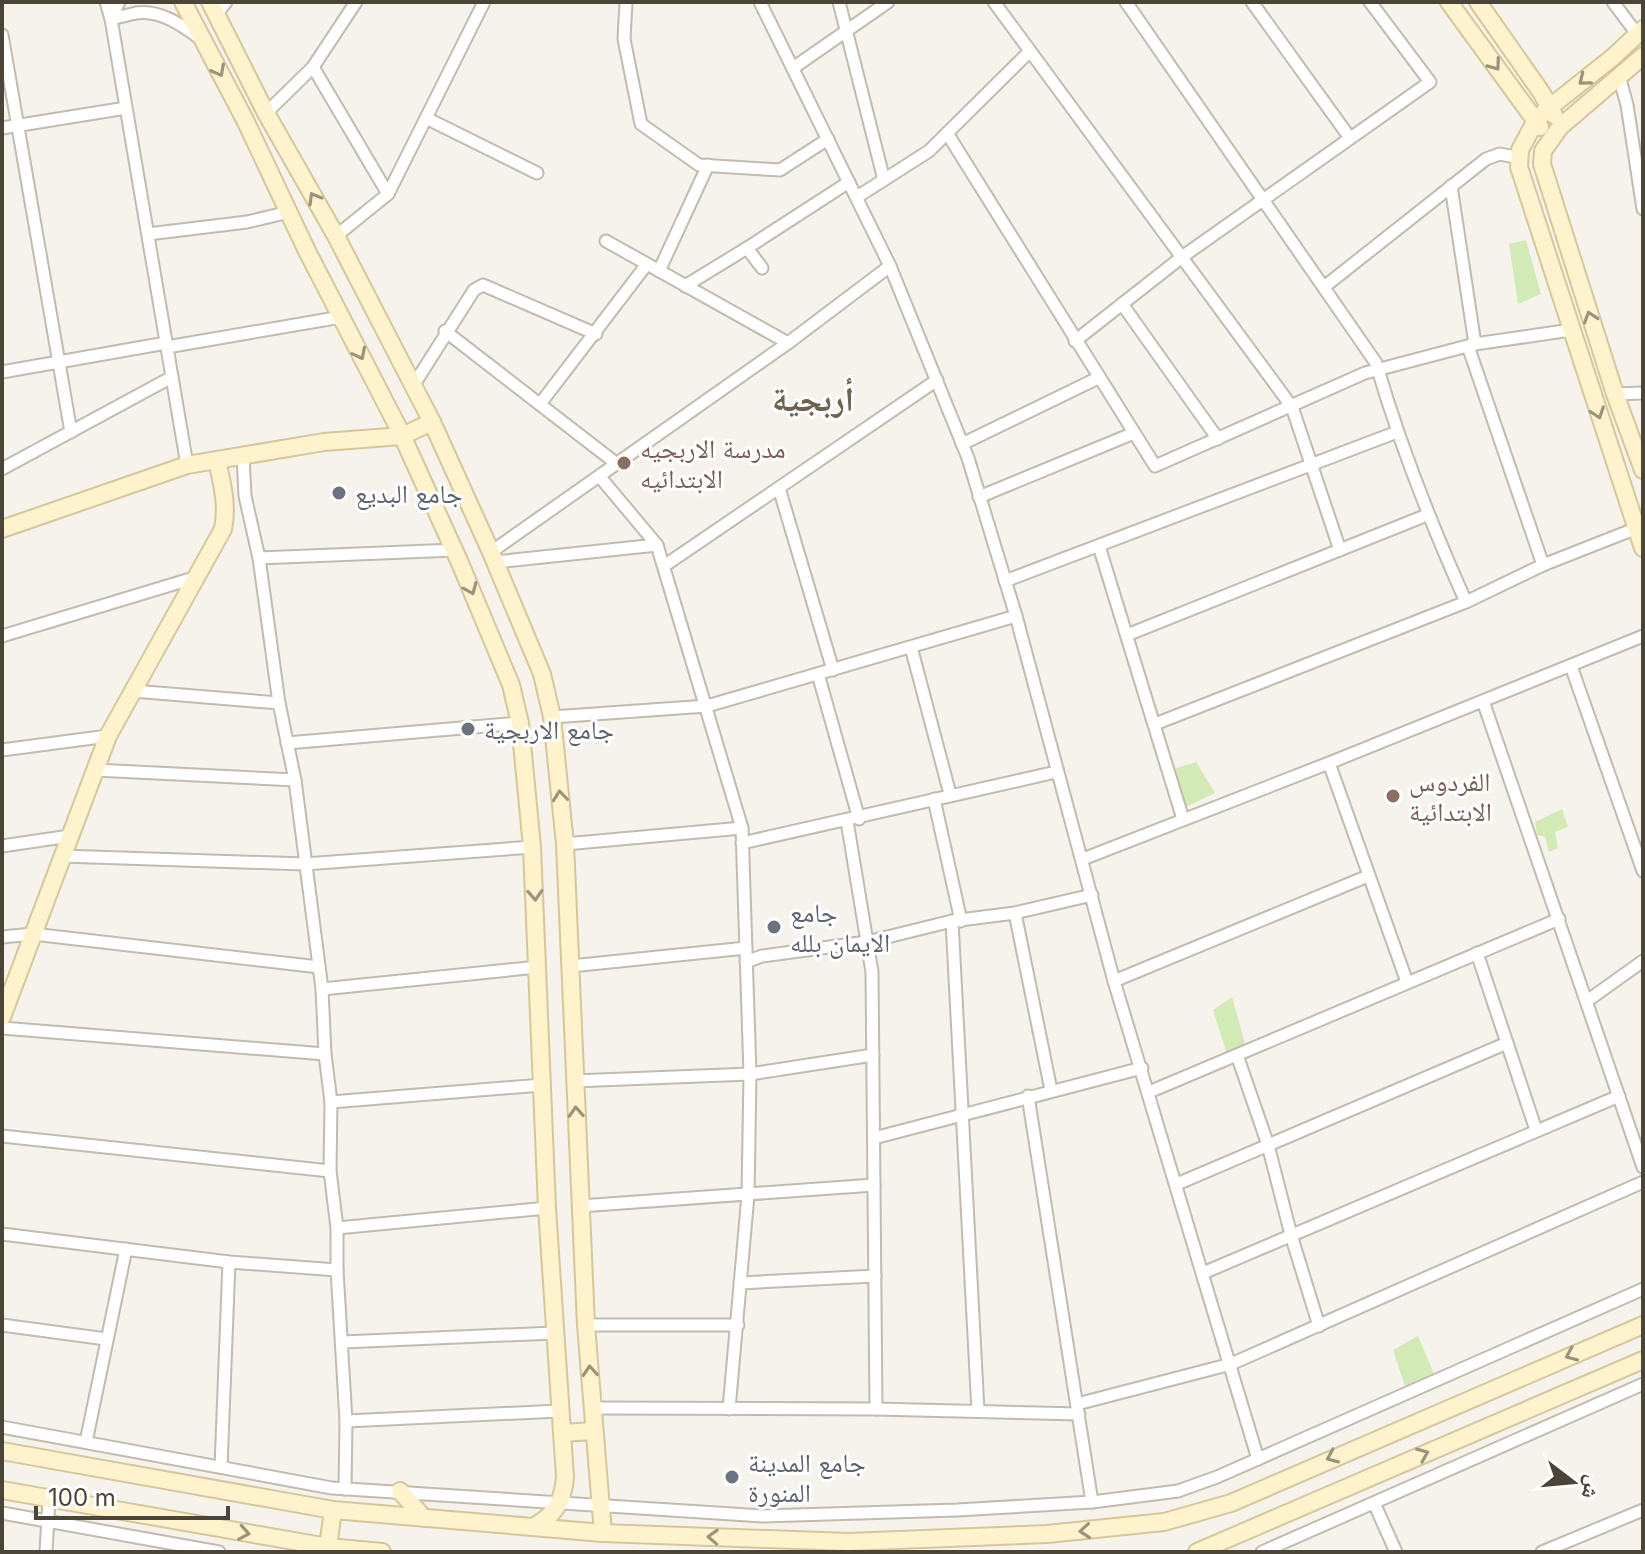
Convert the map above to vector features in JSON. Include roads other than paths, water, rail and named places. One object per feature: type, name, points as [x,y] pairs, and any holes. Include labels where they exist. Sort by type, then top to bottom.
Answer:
[{"type":"main road","points":[[183,2],[402,436],[455,550],[511,685],[520,723],[532,847],[547,1208],[565,1477],[557,1510],[533,1527]]},
{"type":"main road","points":[[1449,2],[1535,122],[1556,133]]},
{"type":"main road","points":[[1478,2],[1549,107],[1556,133]]},
{"type":"main road","points":[[217,6],[266,113],[336,236],[432,422],[542,674],[552,717],[565,844],[586,1325],[603,1533]]},
{"type":"main road","points":[[1640,32],[1535,122],[1520,150],[1519,167],[1643,548]]},
{"type":"main road","points":[[1643,56],[1556,133],[1543,151],[1542,164],[1602,355],[1643,470]]},
{"type":"main road","points":[[1581,361],[1602,355]]},
{"type":"main road","points":[[2,529],[187,465],[324,442],[402,436],[432,422]]},
{"type":"main road","points":[[2,1017],[108,736],[223,529],[226,515],[217,460]]},
{"type":"main road","points":[[2,1451],[333,1510],[603,1533],[848,1542],[1047,1534],[1164,1522],[1231,1503],[1643,1325]]},
{"type":"main road","points":[[1197,1552],[1643,1360]]},
{"type":"main road","points":[[562,1433],[594,1431]]},
{"type":"main road","points":[[2,1490],[328,1547],[382,1552]]},
{"type":"main road","points":[[400,1491],[424,1518]]},
{"type":"main road","points":[[328,1547],[333,1510]]},
{"type":"street","points":[[106,2],[187,465]]},
{"type":"street","points":[[111,19],[119,2]]},
{"type":"street","points":[[266,113],[313,67],[356,2]]},
{"type":"street","points":[[336,236],[388,194],[484,2]]},
{"type":"street","points":[[626,2],[624,39],[641,124],[699,165],[780,170],[828,139]]},
{"type":"street","points":[[760,2],[890,266],[962,444],[1016,616],[1114,981],[1258,1459]]},
{"type":"street","points":[[839,2],[884,180]]},
{"type":"street","points":[[793,68],[888,2]]},
{"type":"street","points":[[994,2],[1292,407],[1340,550]]},
{"type":"street","points":[[1126,2],[1376,363],[1427,515],[1466,602]]},
{"type":"street","points":[[1252,2],[1350,138]]},
{"type":"street","points":[[1075,341],[1182,257],[1430,82],[1370,2]]},
{"type":"street","points":[[1613,2],[1640,32]]},
{"type":"street","points":[[111,19],[150,13],[176,21],[202,39]]},
{"type":"street","points":[[2,35],[71,432]]},
{"type":"street","points":[[857,197],[929,151],[1030,51]]},
{"type":"street","points":[[313,67],[388,194]]},
{"type":"street","points":[[1619,76],[1627,105],[1643,209]]},
{"type":"street","points":[[2,128],[126,108]]},
{"type":"street","points":[[426,118],[537,173]]},
{"type":"street","points":[[947,133],[1155,466],[1365,373],[1472,345],[1571,330]]},
{"type":"street","points":[[1324,287],[1486,159],[1500,154],[1520,158]]},
{"type":"street","points":[[659,271],[708,165]]},
{"type":"street","points":[[685,286],[849,182]]},
{"type":"street","points":[[1451,186],[1472,345],[1543,565]]},
{"type":"street","points":[[148,234],[247,222],[289,212]]},
{"type":"street","points":[[606,241],[788,343]]},
{"type":"street","points":[[747,248],[762,268]]},
{"type":"street","points":[[540,404],[647,264]]},
{"type":"street","points":[[493,557],[890,266]]},
{"type":"street","points":[[413,386],[445,331],[474,290],[483,285],[596,334]]},
{"type":"street","points":[[1122,304],[1218,439]]},
{"type":"street","points":[[2,372],[341,317]]},
{"type":"street","points":[[445,331],[617,464]]},
{"type":"street","points":[[2,469],[172,377]]},
{"type":"street","points":[[962,444],[1098,378]]},
{"type":"street","points":[[664,566],[937,380]]},
{"type":"street","points":[[1615,394],[1643,393]]},
{"type":"street","points":[[1005,581],[1397,432]]},
{"type":"street","points":[[979,497],[1134,433]]},
{"type":"street","points":[[243,456],[245,496],[259,558],[279,703],[295,780],[322,989],[331,1102],[330,1171],[337,1228],[346,1421],[345,1489]]},
{"type":"street","points":[[600,477],[657,545],[742,828],[750,1074],[748,1195],[729,1409]]},
{"type":"street","points":[[779,488],[833,670]]},
{"type":"street","points":[[1127,635],[1427,515]]},
{"type":"street","points":[[1155,724],[1466,602],[1543,565],[1637,528]]},
{"type":"street","points":[[493,557],[657,545]]},
{"type":"street","points":[[1099,546],[1183,819]]},
{"type":"street","points":[[259,558],[455,550]]},
{"type":"street","points":[[2,636],[198,577]]},
{"type":"street","points":[[552,717],[707,706],[1016,616]]},
{"type":"street","points":[[1083,859],[1643,636]]},
{"type":"street","points":[[911,647],[950,794]]},
{"type":"street","points":[[1571,666],[1643,871]]},
{"type":"street","points":[[818,674],[853,820],[872,972],[876,1409]]},
{"type":"street","points":[[133,691],[279,703]]},
{"type":"street","points":[[1483,701],[1643,1167]]},
{"type":"street","points":[[287,743],[520,723]]},
{"type":"street","points":[[2,750],[108,736]]},
{"type":"street","points":[[1329,763],[1407,982]]},
{"type":"street","points":[[95,770],[295,780]]},
{"type":"street","points":[[742,843],[1056,772]]},
{"type":"street","points":[[934,799],[956,921],[962,1114],[978,1411]]},
{"type":"street","points":[[565,844],[742,828]]},
{"type":"street","points":[[2,846],[70,836]]},
{"type":"street","points":[[62,856],[305,864],[532,847]]},
{"type":"street","points":[[1114,981],[1368,876]]},
{"type":"street","points":[[746,962],[762,956],[867,942],[1092,895]]},
{"type":"street","points":[[1015,913],[1051,1090]]},
{"type":"street","points":[[1149,1092],[1559,919]]},
{"type":"street","points":[[2,937],[33,934],[319,967]]},
{"type":"street","points":[[571,966],[746,948]]},
{"type":"street","points":[[1477,953],[1536,1130]]},
{"type":"street","points":[[1587,1001],[1643,961]]},
{"type":"street","points":[[322,989],[538,967]]},
{"type":"street","points":[[2,1028],[325,1054]]},
{"type":"street","points":[[1177,1184],[1507,1043]]},
{"type":"street","points":[[574,1081],[750,1074],[873,1055]]},
{"type":"street","points":[[1237,1055],[1268,1145],[1319,1326]]},
{"type":"street","points":[[874,1138],[1142,1068]]},
{"type":"street","points":[[331,1102],[542,1085]]},
{"type":"street","points":[[1028,1096],[1092,1502]]},
{"type":"street","points":[[1203,1273],[1619,1096]]},
{"type":"street","points":[[2,1136],[330,1171]]},
{"type":"street","points":[[592,1408],[1078,1409],[1231,1364],[1643,1182]]},
{"type":"street","points":[[580,1206],[874,1185]]},
{"type":"street","points":[[337,1228],[547,1208]]},
{"type":"street","points":[[2,1234],[229,1262],[337,1270]]},
{"type":"street","points":[[86,1442],[126,1249]]},
{"type":"street","points":[[221,1467],[229,1262]]},
{"type":"street","points":[[740,1283],[875,1276]]},
{"type":"street","points":[[2,1427],[345,1489],[763,1516],[1092,1502],[1178,1491],[1258,1459],[1643,1289]]},
{"type":"street","points":[[2,1325],[106,1339]]},
{"type":"street","points":[[586,1325],[738,1325]]},
{"type":"street","points":[[342,1342],[554,1333]]},
{"type":"street","points":[[1262,1552],[1642,1388]]},
{"type":"street","points":[[346,1421],[560,1411]]},
{"type":"street","points":[[1456,1440],[1465,1462]]},
{"type":"street","points":[[46,1552],[49,1499]]},
{"type":"street","points":[[1374,1503],[1396,1552]]},
{"type":"street","points":[[1542,1552],[1643,1510]]},
{"type":"street","points":[[2,1513],[219,1552]]},
{"type":"place","name":"مدرسة الاربجيه الابتدائيه","points":[[624,463]]},
{"type":"place","name":"جامع البديع","points":[[339,493]]},
{"type":"place","name":"جامع الاربجية","points":[[468,729]]},
{"type":"place","name":"الفردوس الابتدائية","points":[[1393,796]]},
{"type":"place","name":"جامع الايمان بلله","points":[[774,927]]},
{"type":"place","name":"جامع المدينة المنورة","points":[[732,1477]]},
{"type":"district","name":"أربجية","points":[[813,398]]}]
